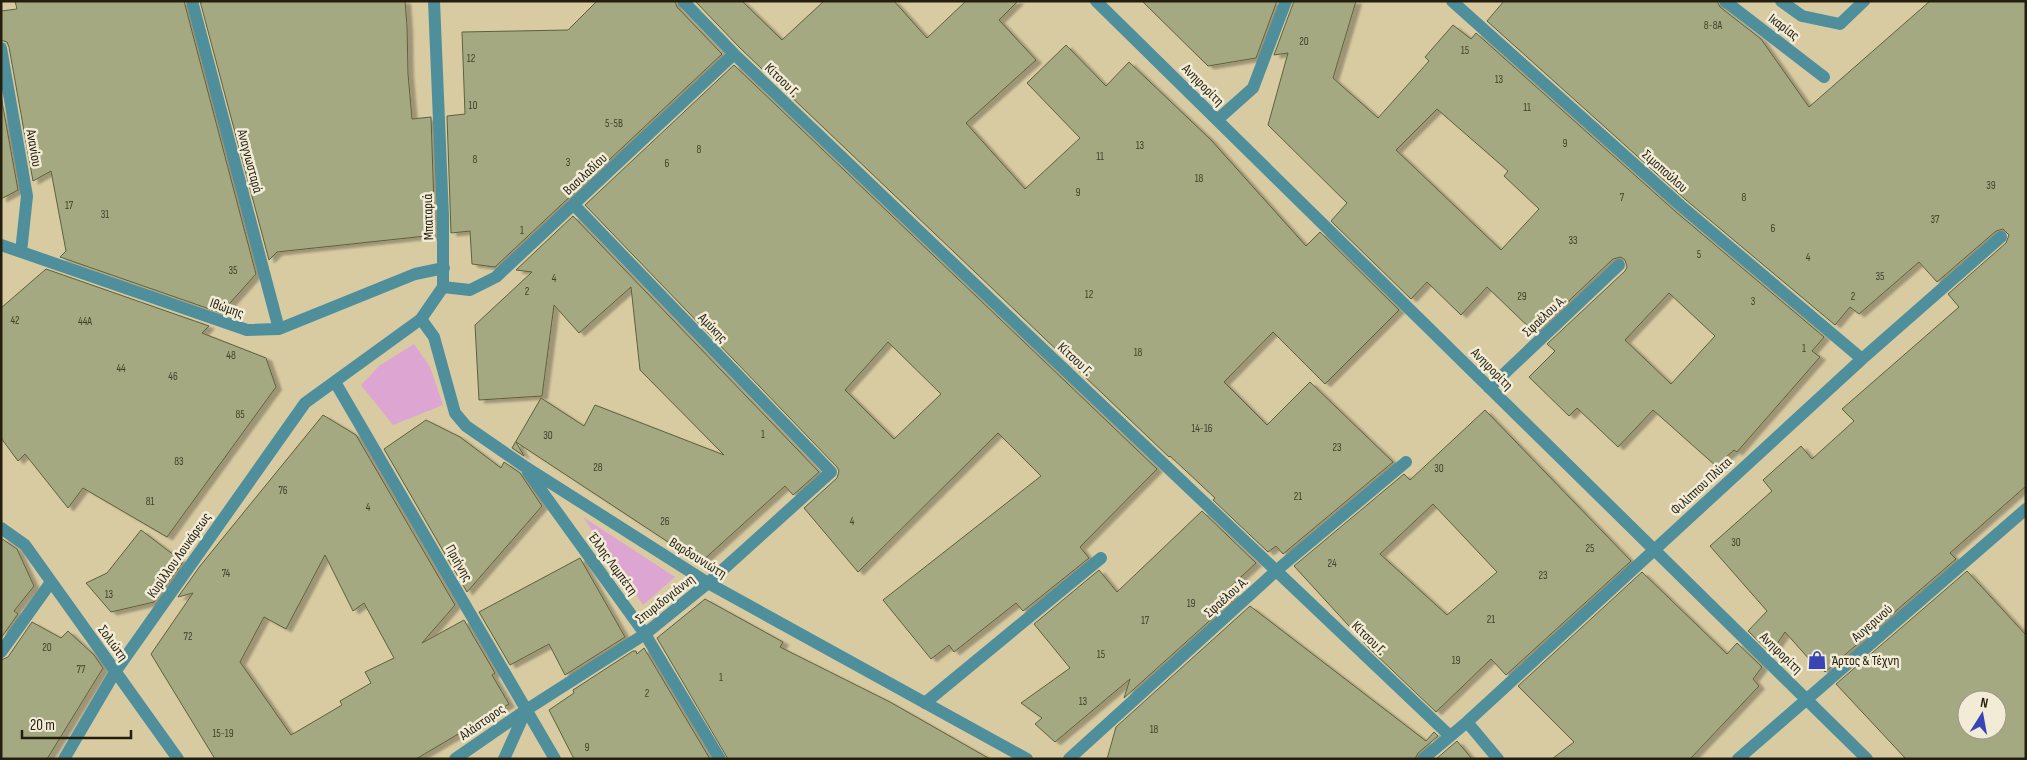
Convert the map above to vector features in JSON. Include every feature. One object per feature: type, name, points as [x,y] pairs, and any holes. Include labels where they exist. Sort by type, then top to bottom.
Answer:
[{"type":"street","name":"Αναγνωσταρά","points":[[192,1],[279,329]]},
{"type":"street","name":"Μπαταριά","points":[[434,1],[443,216],[443,287]]},
{"type":"street","name":"Κίτσου Γ.","points":[[683,1],[734,54],[1450,736]]},
{"type":"street","name":"Ανηφορίτη","points":[[1096,1],[1867,759]]},
{"type":"street","points":[[1217,120],[1253,88],[1286,1]]},
{"type":"street","name":"Σιμοπούλου","points":[[1452,1],[1681,206],[1862,359]]},
{"type":"street","name":"Ικαρίας","points":[[1725,1],[1824,77]]},
{"type":"street","name":"Ικαρίας","points":[[1781,1],[1802,16],[1840,24],[1864,1]]},
{"type":"street","name":"Ανανίου","points":[[1,48],[27,196],[21,252]]},
{"type":"street","name":"Βασιλαδίου","points":[[443,287],[470,290],[496,276],[734,54]]},
{"type":"street","name":"Αμύκης","points":[[574,205],[831,472]]},
{"type":"street","name":"Φιλίππου Πλύτα","points":[[1423,759],[1467,722],[1862,359],[2001,237]]},
{"type":"street","name":"Ιθώμης","points":[[1,245],[247,330],[279,329],[415,274],[444,268]]},
{"type":"street","name":"Σφαέλου Α.","points":[[1489,388],[1619,265]]},
{"type":"street","points":[[335,382],[421,319],[443,287]]},
{"type":"street","name":"Βαρδουνιώτη","points":[[421,319],[434,337],[455,413],[466,426],[524,466],[708,583],[1027,759]]},
{"type":"street","name":"Κυρίλλου Λουκάρεως","points":[[64,759],[115,672],[305,404],[335,382]]},
{"type":"street","name":"Πριήνης","points":[[335,382],[556,759]]},
{"type":"street","name":"Σφαέλου Α.","points":[[1070,759],[1277,570],[1406,462]]},
{"type":"street","name":"Έλλης Λαμπέτη","points":[[524,466],[645,634],[720,759]]},
{"type":"street","name":"Σπυριδογιάννη","points":[[526,710],[645,634],[708,583],[831,472]]},
{"type":"street","name":"Αυγερινού","points":[[1738,759],[2026,509]]},
{"type":"street","name":"Σολιώτη","points":[[1,528],[25,545],[178,759]]},
{"type":"street","points":[[925,703],[1101,558]]},
{"type":"street","points":[[1,652],[52,582]]},
{"type":"street","points":[[504,759],[526,710]]},
{"type":"street","name":"Αλάστορος","points":[[455,759],[526,710]]},
{"type":"street","points":[[1467,722],[1498,759]]},
{"type":"shaded area","points":[[414,344],[430,367],[443,405],[393,425],[361,385],[379,366]]},
{"type":"shaded area","points":[[583,517],[675,577],[643,605]]},
{"type":"building","points":[[15,1],[184,1],[256,274],[221,313],[60,257],[66,251],[51,171],[33,181],[9,47],[7,42],[1,40],[1,11],[17,9]]},
{"type":"building","points":[[200,1],[405,1],[412,119],[431,117],[435,235],[277,252],[269,260]]},
{"type":"building","points":[[597,1],[675,1],[677,7],[722,54],[495,267],[472,264],[470,231],[451,233],[447,116],[465,114],[462,32],[568,30]]},
{"type":"building","points":[[695,1],[742,1],[782,40],[824,1],[894,1],[927,38],[966,1],[1018,1],[999,20],[1036,60],[966,123],[1025,189],[1080,138],[1027,83],[1066,45],[1106,86],[1129,62],[1211,140],[1306,246],[1320,232],[1399,310],[1325,384],[1273,332],[1224,382],[1267,425],[1310,382],[1393,462],[1283,554],[1276,546],[1268,552],[1213,500],[1215,498],[1169,457],[740,48]]},
{"type":"building","points":[[1142,1],[1277,1],[1256,58],[1208,66]]},
{"type":"building","points":[[1294,1],[1356,1],[1333,78],[1378,118],[1429,61],[1425,57],[1453,25],[1471,39],[1476,33],[1676,212],[1824,337],[1812,351],[1820,357],[1737,452],[1734,450],[1716,466],[1653,410],[1618,447],[1577,408],[1569,416],[1529,377],[1555,351],[1547,344],[1625,271],[1627,267],[1625,260],[1621,257],[1613,259],[1535,333],[1487,287],[1461,315],[1427,282],[1411,299],[1331,221],[1347,203],[1268,125],[1288,53],[1274,55]],"holes":[[[1437,109],[1508,171],[1504,176],[1539,209],[1501,250],[1396,150]],[[1669,293],[1715,336],[1671,384],[1625,340]]]},
{"type":"building","points":[[1504,1],[1717,1],[1720,7],[1761,39],[1809,107],[1930,1],[2026,1],[2026,486],[1950,553],[1956,559],[1825,672],[1819,666],[1817,668],[1785,632],[1771,653],[1748,631],[1767,611],[1710,546],[1772,491],[1763,480],[1801,446],[1812,459],[1854,421],[1842,409],[1959,307],[1948,294],[2006,243],[2009,235],[2003,229],[1996,231],[1937,282],[1919,262],[1859,314],[1850,307],[1835,325],[1686,200],[1487,21]]},
{"type":"building","points":[[734,65],[1157,469],[1080,547],[1089,558],[1023,611],[1016,603],[954,652],[949,645],[931,659],[883,600],[1041,476],[998,433],[858,572],[804,508],[837,478],[839,471],[837,467],[585,205]],"holes":[[[888,342],[941,394],[894,439],[845,390]]]},
{"type":"building","points":[[1,96],[18,190],[1,199]]},
{"type":"building","points":[[573,216],[819,472],[793,495],[785,486],[700,563],[516,442],[524,456],[512,448],[541,398],[584,426],[595,405],[724,455],[640,370],[631,287],[579,333],[554,305],[542,396],[479,400],[475,325],[532,272],[516,270]]},
{"type":"building","points":[[46,269],[209,326],[202,333],[266,358],[276,387],[167,537],[83,488],[68,508],[25,454],[18,461],[1,438],[1,308]]},
{"type":"building","points":[[1485,410],[1631,561],[1506,675],[1491,659],[1436,712],[1370,649],[1294,566],[1404,474],[1410,480]],"holes":[[[1433,504],[1497,572],[1447,615],[1380,554]]]},
{"type":"building","points":[[323,415],[356,435],[455,605],[422,643],[464,620],[495,673],[492,675],[509,704],[416,759],[215,759],[151,654],[193,593],[178,597],[200,566]],"holes":[[[325,555],[353,611],[364,603],[394,658],[365,672],[371,683],[340,701],[342,705],[291,735],[240,662],[264,617],[286,629]]]},
{"type":"building","points":[[426,420],[460,437],[501,468],[504,462],[520,473],[542,506],[467,592],[384,449]]},
{"type":"building","points":[[1202,511],[1256,563],[1228,589],[1237,596],[1124,698],[1130,679],[1055,742],[1035,724],[1042,718],[1021,703],[1070,668],[1034,624],[1099,570],[1117,592]]},
{"type":"building","points":[[141,530],[183,562],[154,602],[111,612],[86,583],[107,573]]},
{"type":"building","points":[[1,538],[17,549],[34,586],[14,611],[18,614],[1,638]]},
{"type":"building","points":[[580,558],[625,637],[565,675],[549,644],[510,665],[479,612]]},
{"type":"building","points":[[1967,571],[2026,635],[2026,759],[1906,759],[1836,684]]},
{"type":"building","points":[[1642,572],[1727,654],[1737,643],[1762,667],[1753,679],[1759,686],[1690,759],[1552,759],[1574,742],[1518,686]]},
{"type":"building","points":[[705,599],[783,642],[780,647],[890,702],[990,759],[728,759],[657,638]]},
{"type":"building","points":[[1250,606],[1426,741],[1434,732],[1438,736],[1418,753],[1415,759],[1107,759],[1116,727]]},
{"type":"building","points":[[32,622],[61,638],[68,631],[94,655],[103,668],[47,759],[1,759],[1,660],[8,657]]},
{"type":"building","points":[[644,648],[710,759],[574,759],[549,710],[574,693],[573,690],[633,651],[636,651],[637,654]]},
{"type":"building","points":[[1457,741],[1472,759],[1436,759]]},
{"type":"place","name":"Άρτος & Τέχνη","points":[[1817,660]]}]
